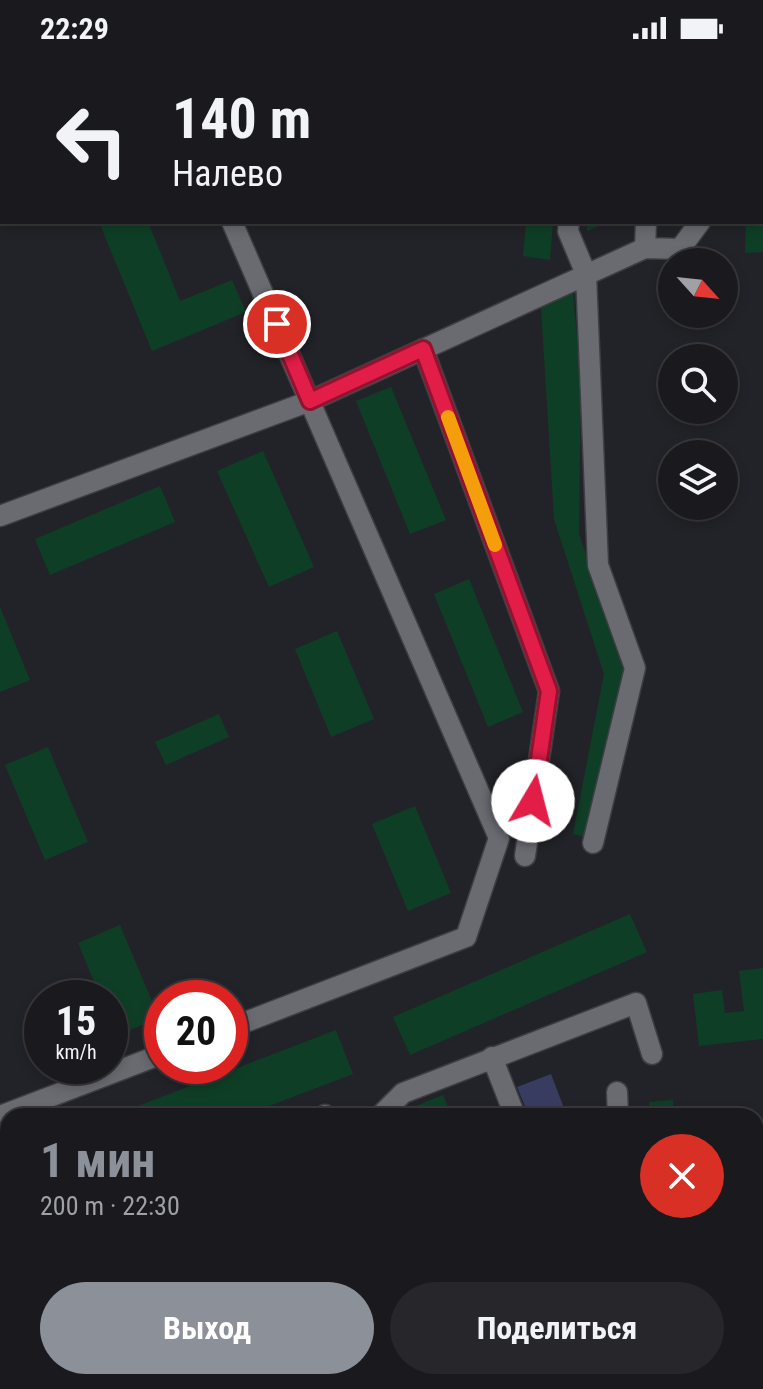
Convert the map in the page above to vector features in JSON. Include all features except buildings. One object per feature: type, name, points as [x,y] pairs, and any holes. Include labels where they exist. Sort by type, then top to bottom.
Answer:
[{"type":"street","points":[[233,224],[499,838],[466,937],[248,1021]]},
{"type":"street","points":[[569,224],[568,231],[586,274],[598,565],[635,668],[593,843]]},
{"type":"street","points":[[645,248],[646,224]]},
{"type":"street","points":[[0,516],[310,401],[645,248],[680,249],[699,224]]},
{"type":"street","points":[[423,349],[549,691],[525,856]]},
{"type":"street","points":[[388,1108],[403,1093],[636,1003],[652,1054]]},
{"type":"street","points":[[492,1057],[512,1108]]},
{"type":"street","points":[[21,1108],[144,1061]]},
{"type":"street","points":[[617,1092],[618,1108]]},
{"type":"shaded area","points":[[551,1074],[564,1108],[526,1108],[517,1087]]},
{"type":"slow traffic","points":[[448,417],[495,545]]},
{"type":"route","points":[[277,324],[310,401],[423,349],[549,691],[533,801]]}]
